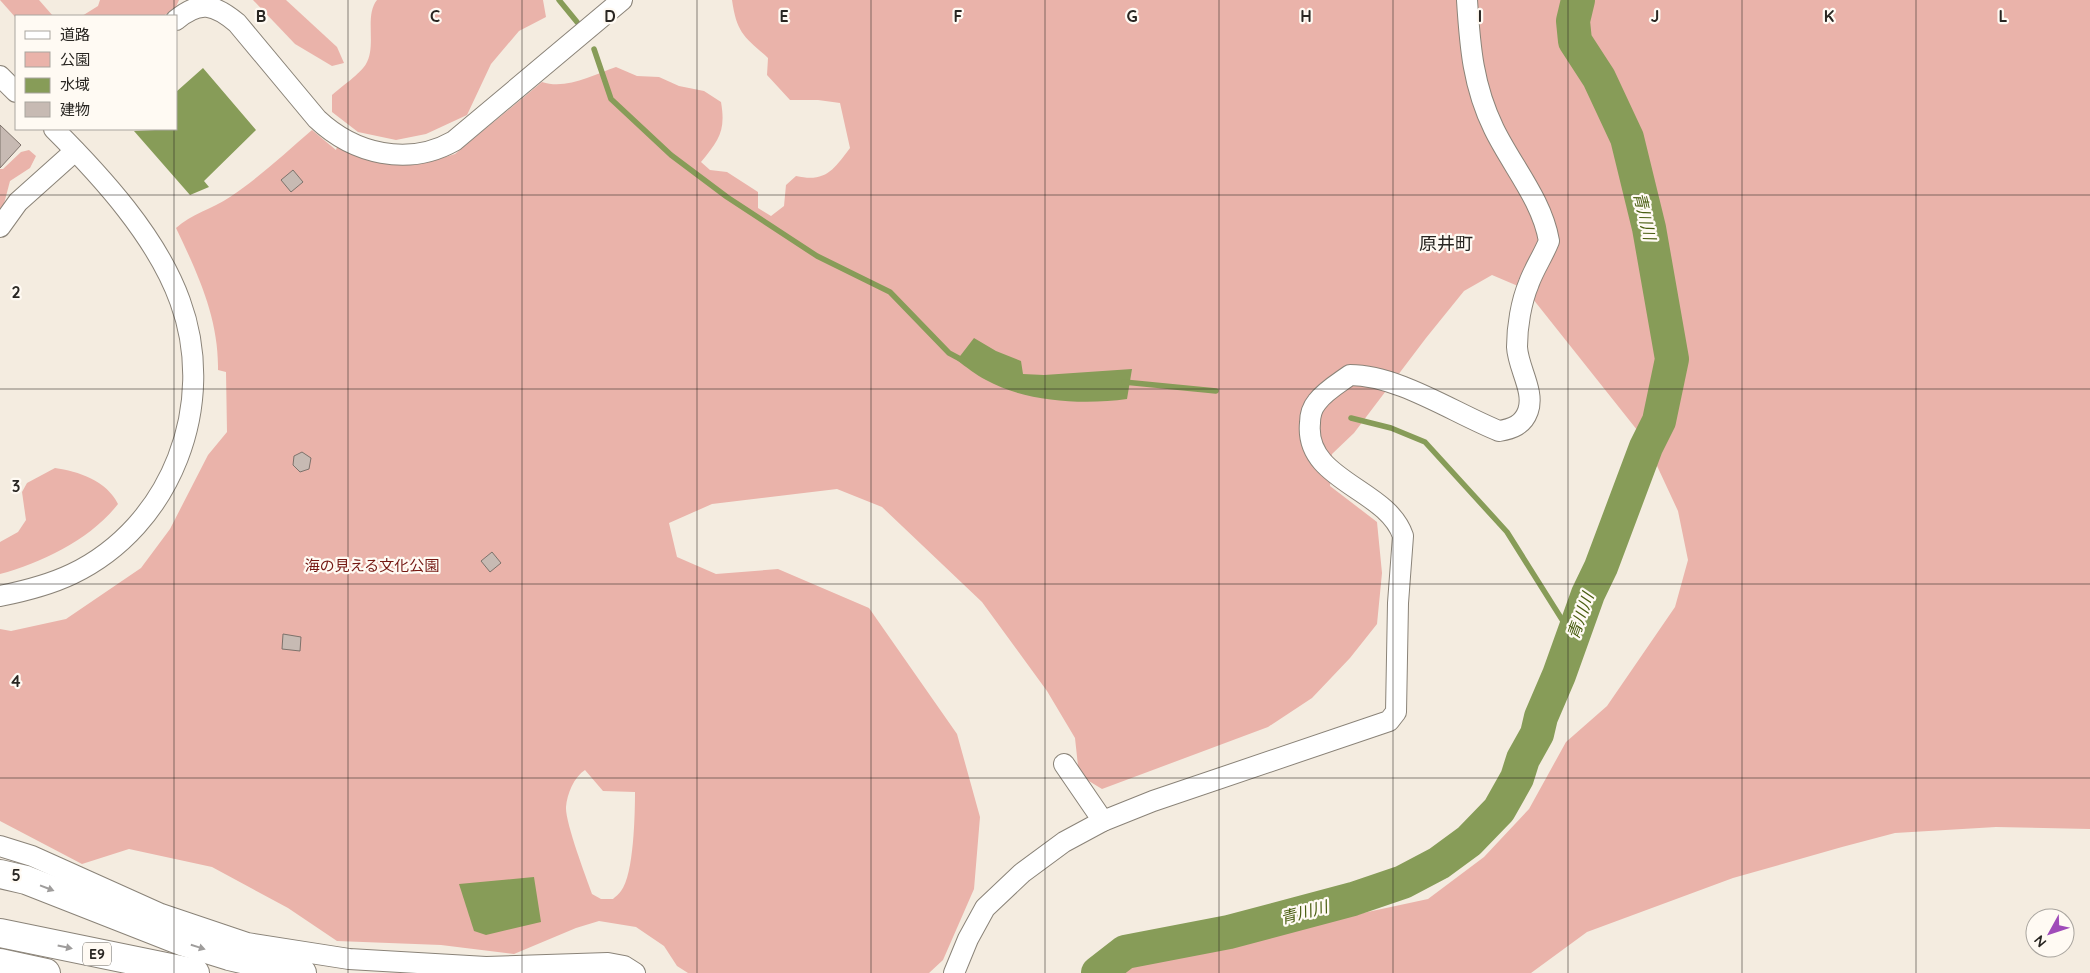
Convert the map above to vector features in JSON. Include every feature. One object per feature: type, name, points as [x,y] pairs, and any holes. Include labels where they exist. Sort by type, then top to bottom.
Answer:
[{"type":"highway","points":[[0,874],[26,880],[184,942],[228,956],[302,973]]},
{"type":"highway","name":"E9","points":[[0,933],[195,973]]},
{"type":"highway","points":[[0,963],[46,973]]},
{"type":"street","points":[[178,19],[197,7],[215,8],[225,13],[237,23],[317,119],[331,132],[357,146],[374,152],[408,155],[431,151],[454,140],[622,0]]},
{"type":"street","points":[[954,973],[968,938],[985,908],[1039,858],[1064,842],[1102,821],[1153,801],[1389,721],[1396,712],[1398,604],[1403,536],[1400,527],[1378,503],[1323,464],[1312,447],[1309,430],[1310,414],[1322,396],[1350,375],[1378,379],[1421,394],[1499,431],[1511,429],[1522,422],[1529,410],[1529,396],[1519,362],[1519,331],[1528,284],[1549,241],[1542,218],[1530,192],[1482,103],[1470,58],[1467,0]]},
{"type":"street","points":[[0,76],[15,91]]},
{"type":"street","points":[[0,228],[66,137],[136,221],[180,300],[190,338],[194,377],[191,417],[178,463],[159,495],[133,528],[106,552],[73,573],[40,588],[0,596]]},
{"type":"street","points":[[1064,764],[1102,821]]},
{"type":"street","points":[[0,846],[32,856],[161,914],[247,943],[349,959],[486,967],[608,963],[624,966],[635,973]]},
{"type":"green space","points":[[0,0],[39,0],[52,15],[15,15],[15,17]]},
{"type":"green space","points":[[100,0],[179,0],[175,9],[165,15],[84,15],[98,6]]},
{"type":"green space","points":[[253,0],[286,0],[337,47],[344,63],[332,66],[295,44]]},
{"type":"green space","points":[[377,0],[543,0],[546,17],[519,31],[491,64],[467,115],[426,134],[396,140],[358,132],[332,112],[332,95],[360,72],[366,64],[371,48],[371,14]]},
{"type":"green space","name":"海の見える文化公園","points":[[732,0],[2090,0],[2090,829],[1996,827],[1895,833],[1733,878],[1587,932],[1531,973],[1113,973],[1127,960],[1167,955],[1428,899],[1484,857],[1529,809],[1566,742],[1607,706],[1675,607],[1688,560],[1678,511],[1645,440],[1525,289],[1492,275],[1464,291],[1354,433],[1332,454],[1330,486],[1377,522],[1382,573],[1377,624],[1350,658],[1312,698],[1268,727],[1102,789],[1079,775],[1075,738],[1047,691],[982,602],[882,507],[837,489],[712,504],[669,523],[677,557],[716,574],[778,569],[869,608],[957,734],[980,817],[974,889],[943,960],[929,973],[688,973],[677,966],[664,946],[636,927],[599,921],[576,928],[514,954],[441,945],[337,941],[288,908],[212,867],[129,849],[82,864],[0,821],[0,629],[11,631],[66,619],[141,568],[170,529],[208,455],[227,432],[226,372],[218,370],[215,333],[206,297],[176,228],[188,219],[241,190],[312,130],[336,150],[337,147],[371,158],[426,163],[455,154],[542,82],[551,84],[570,83],[616,67],[637,76],[659,77],[679,86],[704,91],[721,102],[723,121],[720,135],[701,162],[710,170],[727,172],[758,192],[758,208],[771,216],[784,206],[786,185],[796,176],[815,178],[822,176],[834,168],[850,148],[840,103],[818,100],[790,100],[767,75],[768,58],[743,34]],"holes":[[[585,770],[603,791],[635,792],[633,843],[629,872],[621,891],[613,899],[601,899],[592,894],[576,850],[566,807],[574,781]]]},
{"type":"green space","points":[[29,150],[36,156],[30,168],[10,181],[0,219],[0,169],[3,169],[21,152]]},
{"type":"green space","points":[[55,468],[91,478],[107,489],[118,504],[94,528],[65,548],[32,563],[0,574],[0,542],[18,532],[26,520],[22,492],[27,483]]},
{"type":"water","points":[[203,68],[256,130],[204,181],[209,187],[190,195],[134,131],[178,130],[178,90]]},
{"type":"water","points":[[974,338],[996,351],[1021,361],[1023,374],[1044,375],[1132,369],[1127,399],[1092,402],[1055,400],[1018,393],[1001,387],[979,376],[957,360]]},
{"type":"water","points":[[534,877],[541,922],[486,935],[474,931],[459,884]]},
{"type":"building","points":[[0,125],[21,145],[0,168]]},
{"type":"building","points":[[293,170],[303,182],[291,192],[281,180]]},
{"type":"building","points":[[302,452],[311,458],[309,469],[300,472],[293,465],[294,456]]},
{"type":"building","points":[[492,552],[501,563],[490,572],[481,561]]},
{"type":"building","points":[[283,634],[301,637],[300,651],[282,649]]},
{"type":"waterway","points":[[559,0],[577,22]]},
{"type":"waterway","name":"青川川","points":[[1098,973],[1125,952],[1229,932],[1353,899],[1403,882],[1439,863],[1469,841],[1499,810],[1517,778],[1523,759],[1537,734],[1541,717],[1559,675],[1588,594],[1601,567],[1646,447],[1659,421],[1672,359],[1649,228],[1627,138],[1599,78],[1575,41],[1573,21],[1578,0]]},
{"type":"waterway","points":[[594,49],[611,99],[671,155],[727,197],[817,256],[890,292],[949,353],[964,361]]},
{"type":"waterway","points":[[1124,382],[1216,391]]},
{"type":"waterway","points":[[1351,418],[1391,428],[1425,442],[1507,532],[1573,637]]},
{"type":"district","name":"原井町","points":[[1446,243]]}]
